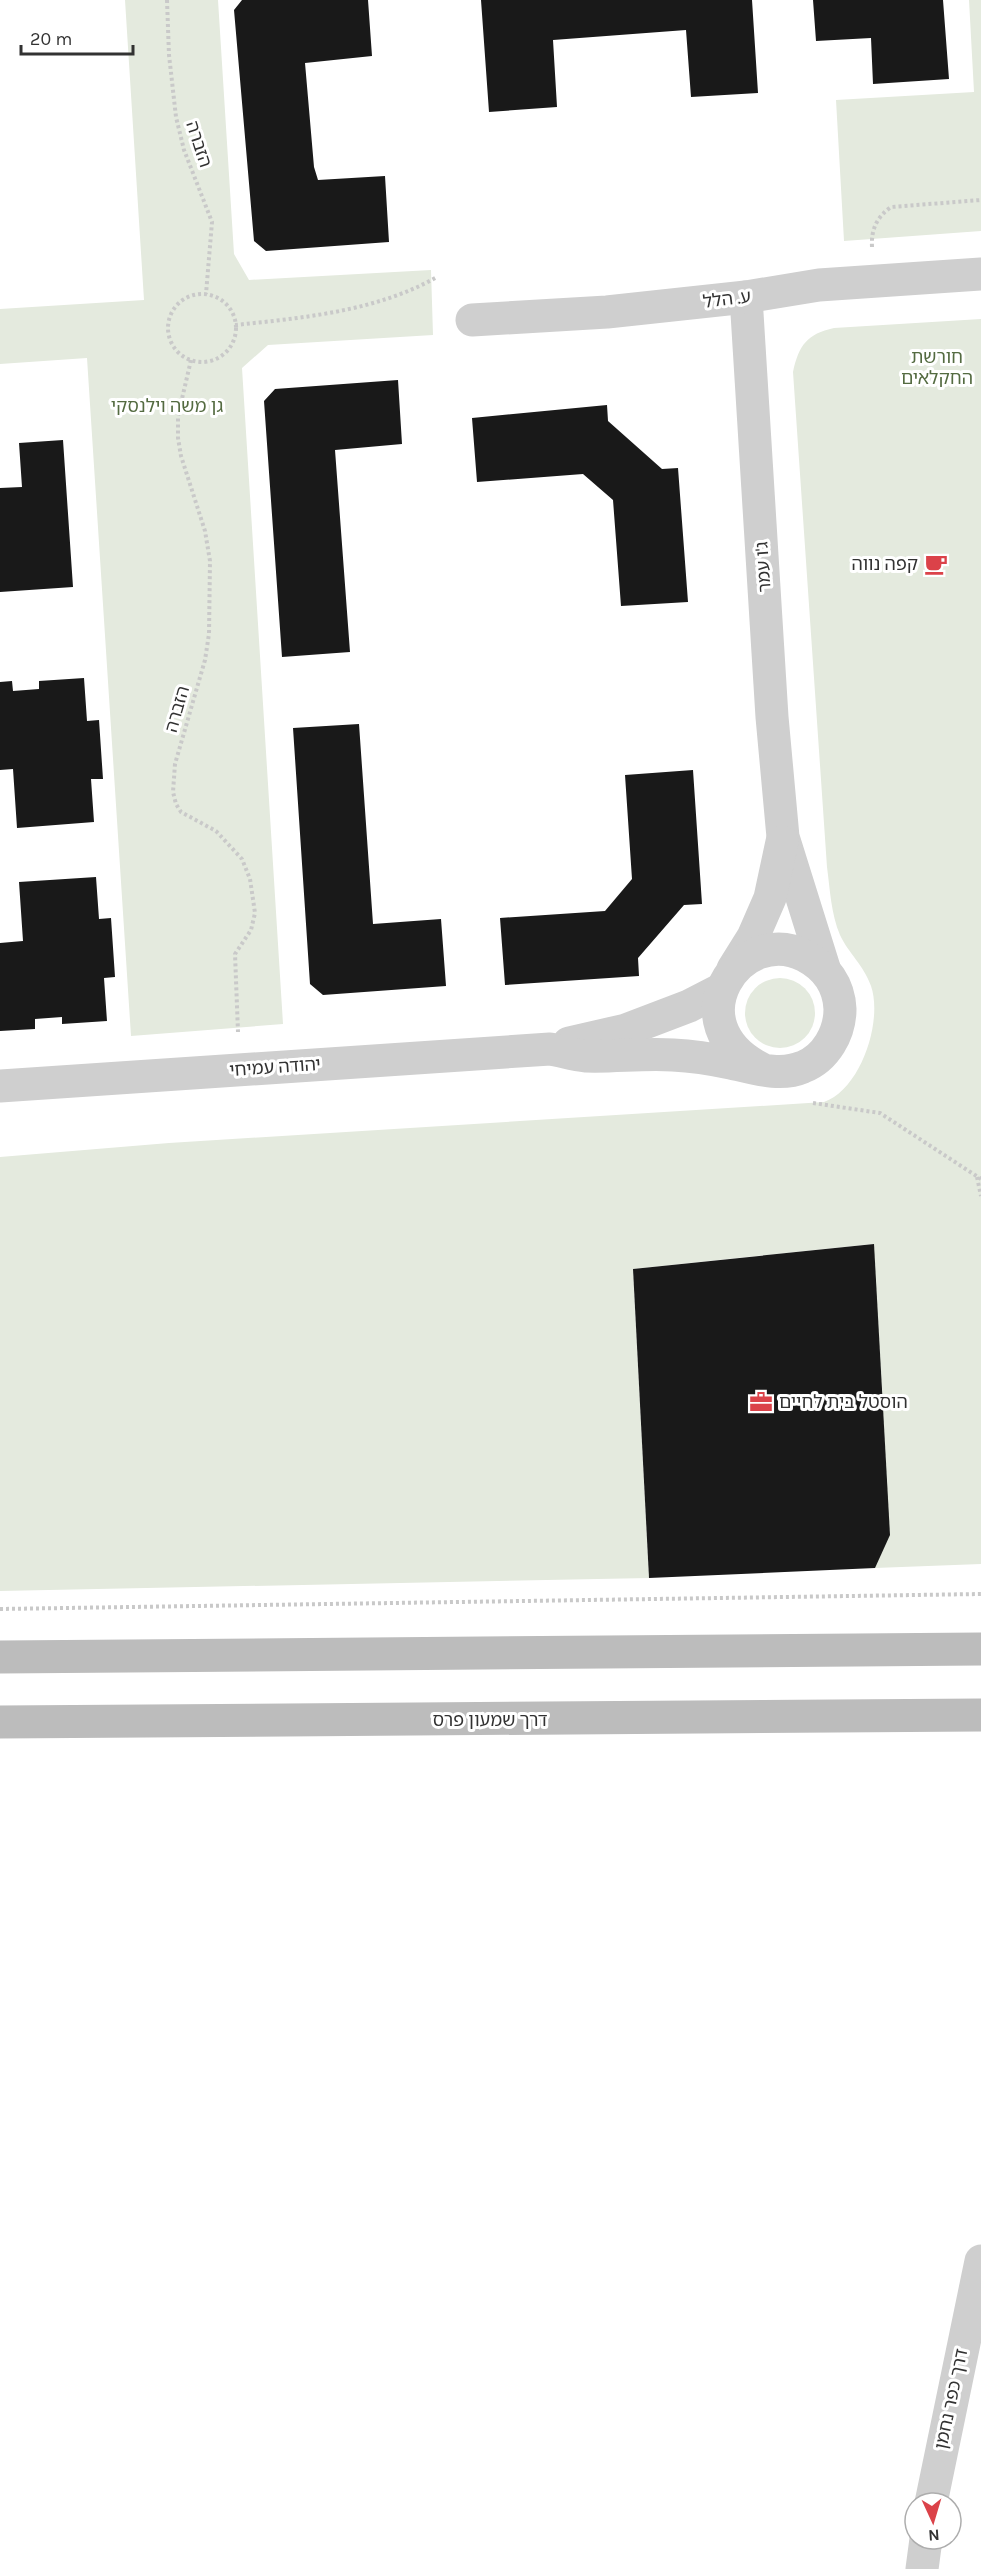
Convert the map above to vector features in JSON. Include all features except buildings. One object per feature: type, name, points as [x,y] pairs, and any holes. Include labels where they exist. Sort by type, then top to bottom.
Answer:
[{"type":"street","name":"ע. הלל","points":[[472,320],[608,312],[746,297],[819,285],[981,274]]},
{"type":"street","name":"ג'ו עמר","points":[[746,297],[772,717],[783,837],[824,968]]},
{"type":"street","name":"ג'ו עמר","points":[[727,980],[753,937],[771,898],[783,837]]},
{"type":"street","points":[[784,950],[803,954],[824,968],[840,999],[840,1020],[833,1040],[820,1056],[803,1067],[772,1071],[743,1060],[729,1045],[720,1028],[718,1008],[727,980],[747,959],[765,951],[784,950]]},
{"type":"street","name":"יהודה עמיחי","points":[[550,1049],[581,1038],[626,1030],[689,1006],[727,980]]},
{"type":"street","name":"יהודה עמיחי","points":[[0,1086],[550,1049],[585,1056],[695,1057],[772,1071]]},
{"type":"street","points":[[0,1657],[981,1649]]},
{"type":"street","name":"דרך שמעון פרס","points":[[0,1722],[981,1715]]},
{"type":"street","name":"דרך כפר נחמן","points":[[933,2491],[981,2261]]},
{"type":"street","points":[[922,2569],[924,2551]]},
{"type":"path","name":"הזברה","points":[[167,0],[169,55],[176,117],[184,150],[212,222],[206,294]]},
{"type":"path","points":[[872,247],[872,231],[883,213],[891,207],[981,200]]},
{"type":"path","points":[[236,325],[339,310],[401,294],[437,277]]},
{"type":"path","points":[[194,294],[206,294],[217,297],[226,304],[236,325],[230,347],[222,355],[201,362],[191,360],[173,347],[168,326],[170,315],[183,299],[194,294]]},
{"type":"path","name":"הזברה","points":[[191,360],[178,416],[178,438],[181,456],[205,531],[210,561],[209,634],[205,660],[176,764],[173,792],[181,813],[216,831],[242,859],[250,879],[255,913],[251,930],[235,954],[238,1032]]},
{"type":"path","points":[[772,1071],[786,1099],[880,1113],[979,1177],[981,1196]]},
{"type":"path","points":[[0,1609],[981,1594]]},
{"type":"green space","name":"גן משה וילנסקי","points":[[125,0],[218,0],[234,254],[249,280],[431,270],[433,335],[268,345],[242,368],[283,1024],[131,1036],[87,358],[0,364],[0,309],[144,300]]},
{"type":"green space","points":[[969,0],[981,0],[981,231],[844,241],[836,100],[974,92]]},
{"type":"green space","name":"חורשת החקלאים","points":[[981,319],[981,1564],[875,1568],[873,1244],[633,1269],[649,1578],[0,1591],[0,1157],[169,1143],[824,1102],[837,1095],[849,1083],[866,1052],[874,1017],[874,1000],[868,978],[840,935],[830,893],[793,372],[801,348],[806,342],[817,334],[834,328]]},
{"type":"green space","points":[[780,978],[793,981],[805,988],[812,1000],[815,1013],[812,1026],[805,1038],[793,1045],[780,1048],[767,1045],[755,1038],[748,1026],[745,1013],[748,1000],[755,988],[767,981]]},
{"type":"place","name":"קפה נווה","points":[[936,564]]},
{"type":"place","name":"הוסטל בית לחיים","points":[[761,1402]]}]
